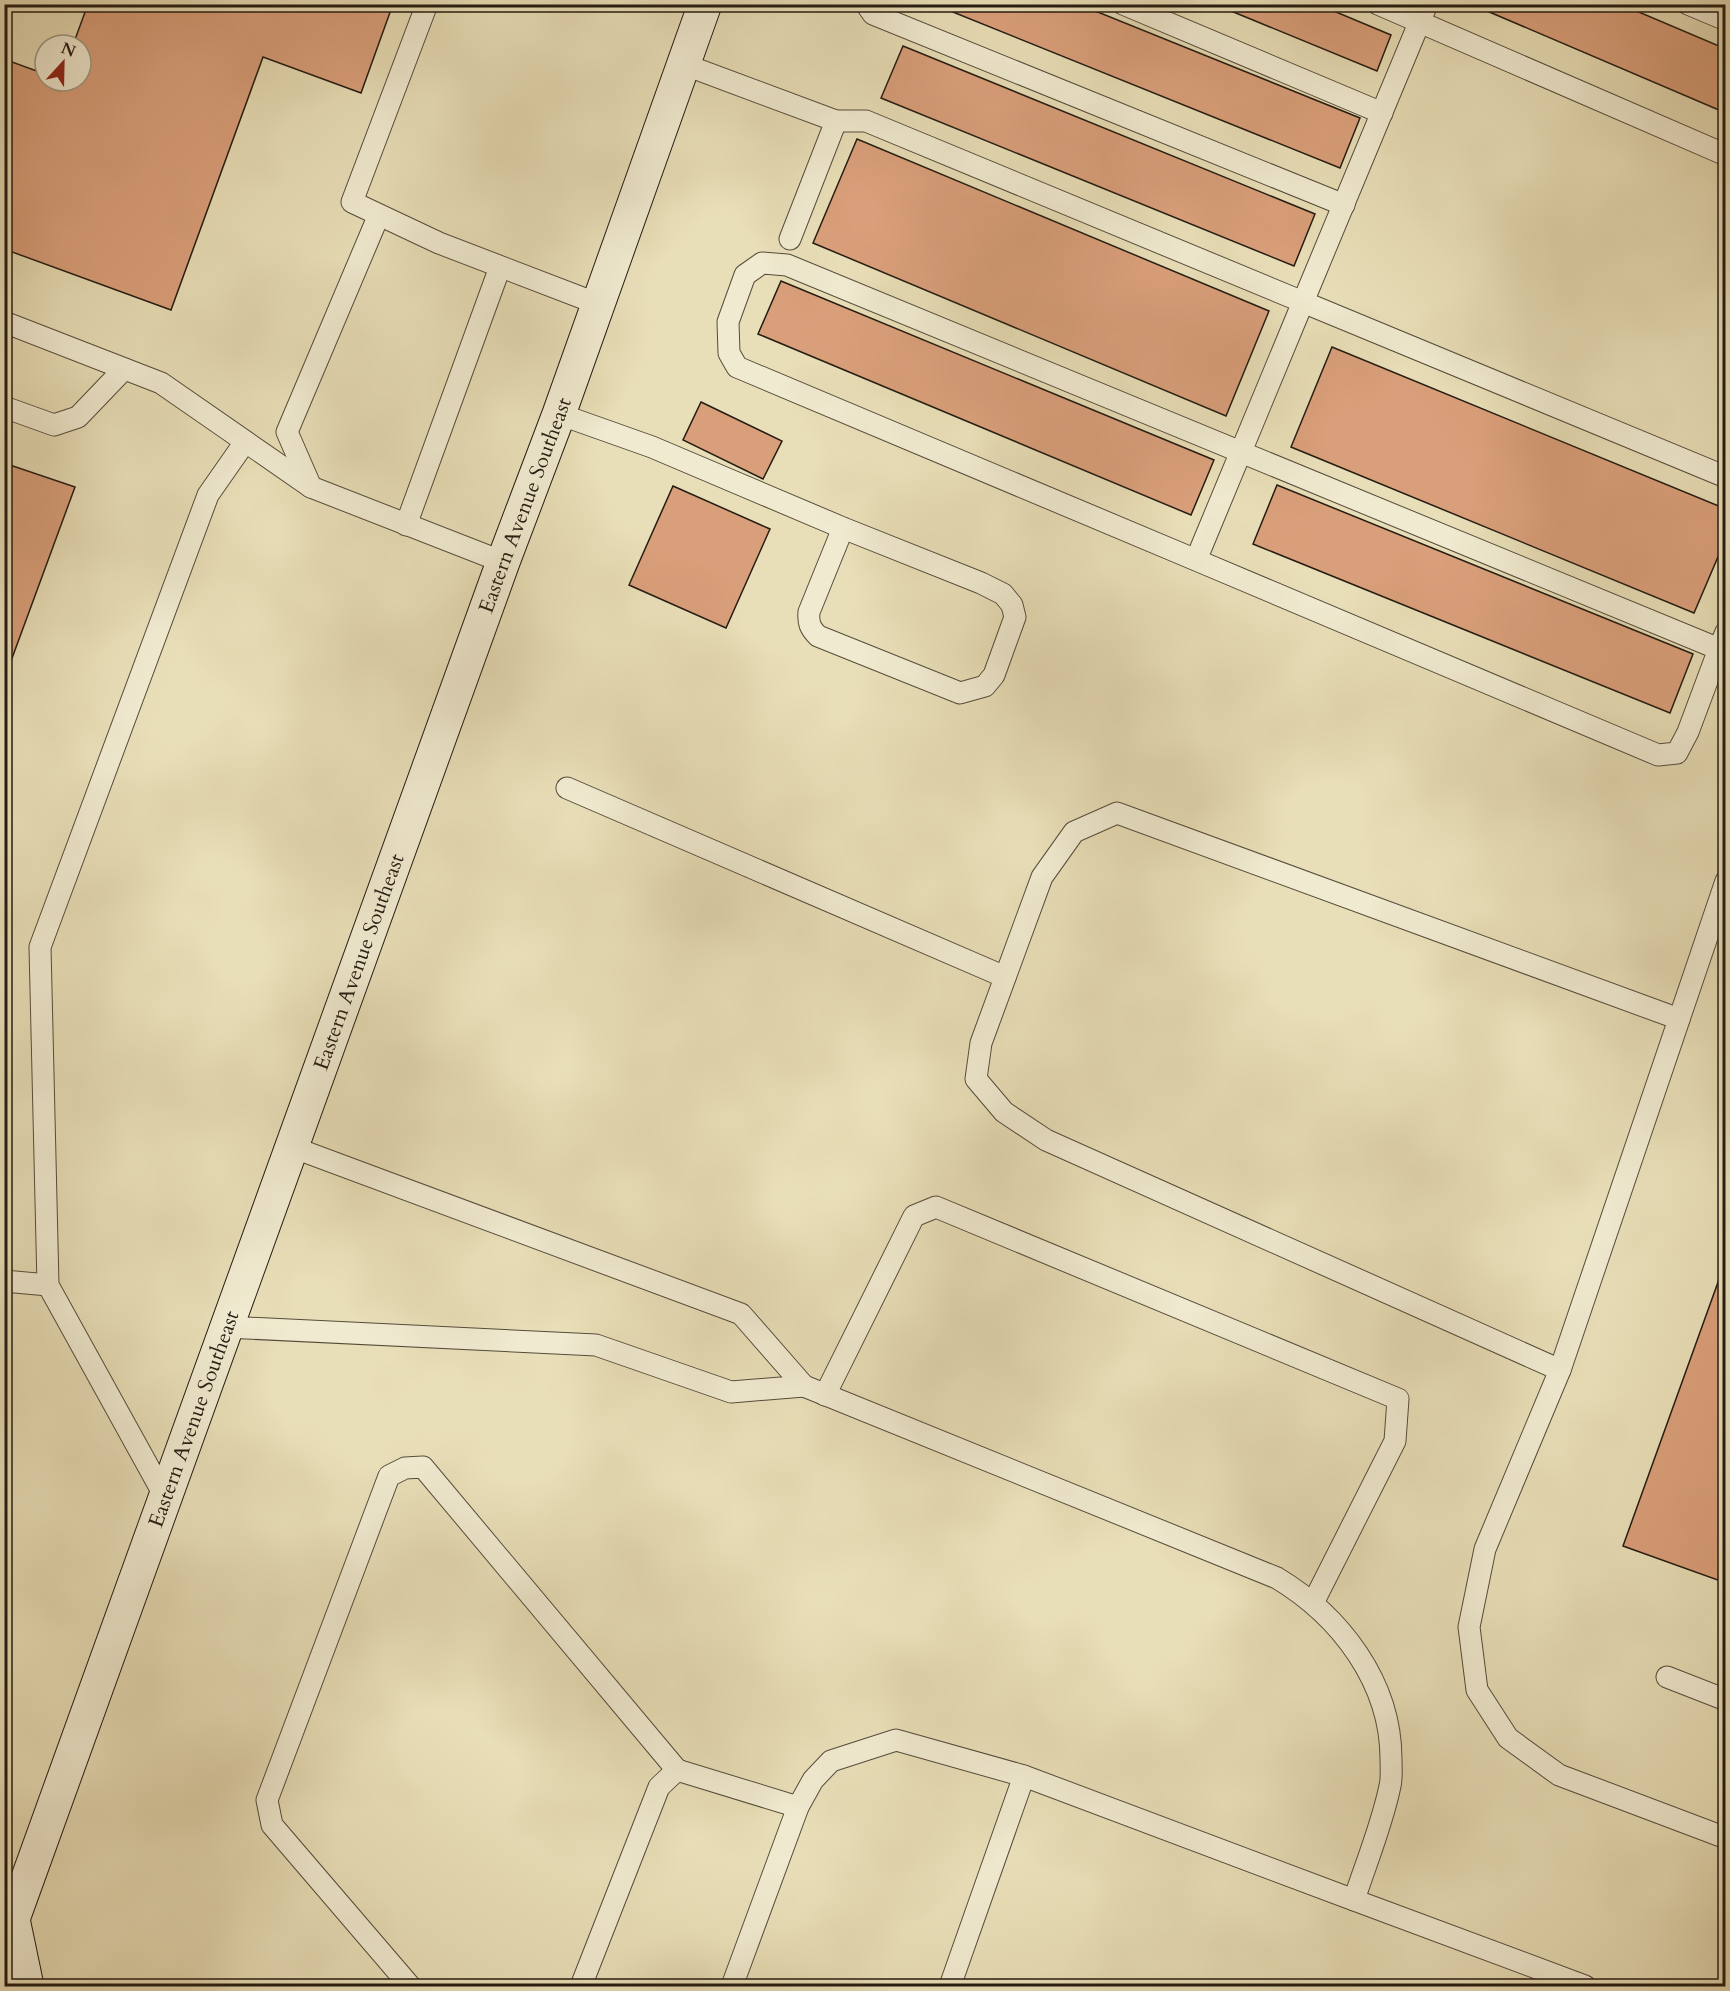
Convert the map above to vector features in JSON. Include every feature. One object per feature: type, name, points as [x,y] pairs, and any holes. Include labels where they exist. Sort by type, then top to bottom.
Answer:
[{"type":"main road","name":"Eastern Avenue Southeast","points":[[27,1986],[9,1923],[503,562],[559,414],[705,4]]},
{"type":"lane","points":[[427,4],[352,202],[378,217],[598,304]]},
{"type":"lane","points":[[866,4],[873,15],[1344,205]]},
{"type":"lane","points":[[1123,4],[1382,113]]},
{"type":"lane","points":[[1378,4],[1423,13],[1725,155]]},
{"type":"lane","points":[[1688,4],[1725,21]]},
{"type":"lane","points":[[1196,560],[1423,13]]},
{"type":"lane","points":[[683,64],[836,121],[866,121],[1725,477]]},
{"type":"lane","points":[[790,239],[836,121]]},
{"type":"lane","points":[[311,487],[287,432],[378,217]]},
{"type":"lane","points":[[762,263],[787,265],[1240,454],[1722,640],[1688,732],[1677,753],[1658,755],[1196,560],[737,367],[729,353],[728,322],[745,275],[762,263]]},
{"type":"lane","points":[[406,525],[500,267]]},
{"type":"lane","points":[[4,322],[161,383],[311,487],[503,562]]},
{"type":"lane","points":[[4,407],[54,425],[78,417],[124,369]]},
{"type":"lane","points":[[559,414],[652,447],[1003,594],[1012,605],[1015,617],[994,675],[985,686],[960,693],[818,636],[812,630],[808,622],[808,612],[843,528]]},
{"type":"lane","points":[[165,1495],[48,1285],[40,947],[208,495],[245,441]]},
{"type":"lane","points":[[567,788],[1005,977]]},
{"type":"lane","points":[[1560,1370],[1046,1140],[1004,1112],[976,1079],[981,1043],[1042,877],[1074,832],[1117,813],[1679,1019]]},
{"type":"lane","points":[[1725,881],[1560,1370],[1485,1549],[1469,1627],[1477,1690],[1508,1738],[1559,1775],[1725,1838]]},
{"type":"lane","points":[[292,1147],[741,1314],[804,1386],[1277,1578],[1306,1595],[1343,1632],[1375,1682],[1391,1735],[1391,1785],[1354,1900]]},
{"type":"lane","points":[[825,1395],[914,1216],[936,1207],[1398,1399],[1395,1442],[1313,1603]]},
{"type":"lane","points":[[4,1281],[48,1285]]},
{"type":"lane","points":[[226,1327],[596,1345],[731,1392],[804,1386]]},
{"type":"lane","points":[[410,1986],[272,1825],[267,1800],[389,1476],[405,1468],[423,1467],[677,1770],[798,1807]]},
{"type":"lane","points":[[1667,1677],[1725,1700]]},
{"type":"lane","points":[[732,1986],[798,1807],[813,1780],[831,1761],[896,1740],[1024,1776],[1585,1986]]},
{"type":"lane","points":[[581,1986],[659,1787],[677,1770]]},
{"type":"lane","points":[[950,1986],[1024,1776]]},
{"type":"building","points":[[88,4],[393,4],[361,93],[263,57],[171,310],[4,249],[4,59],[33,70],[33,93],[93,93],[93,33],[77,33]]},
{"type":"building","points":[[933,4],[1078,4],[1360,118],[1340,168]]},
{"type":"building","points":[[1214,4],[1317,4],[1391,35],[1377,71]]},
{"type":"building","points":[[1482,4],[1620,4],[1726,49],[1726,113],[1480,8]]},
{"type":"building","points":[[903,46],[1315,214],[1294,266],[881,98]]},
{"type":"building","points":[[857,139],[1269,311],[1226,416],[813,243]]},
{"type":"building","points":[[781,281],[1214,460],[1191,515],[758,334]]},
{"type":"building","points":[[1332,347],[1726,509],[1726,538],[1694,613],[1291,447]]},
{"type":"building","points":[[701,402],[782,441],[763,479],[683,440]]},
{"type":"building","points":[[4,463],[75,487],[4,680]]},
{"type":"building","points":[[1277,485],[1693,654],[1670,713],[1253,544]]},
{"type":"building","points":[[673,486],[770,529],[726,628],[629,585]]},
{"type":"building","points":[[1726,1260],[1726,1583],[1623,1546]]}]
